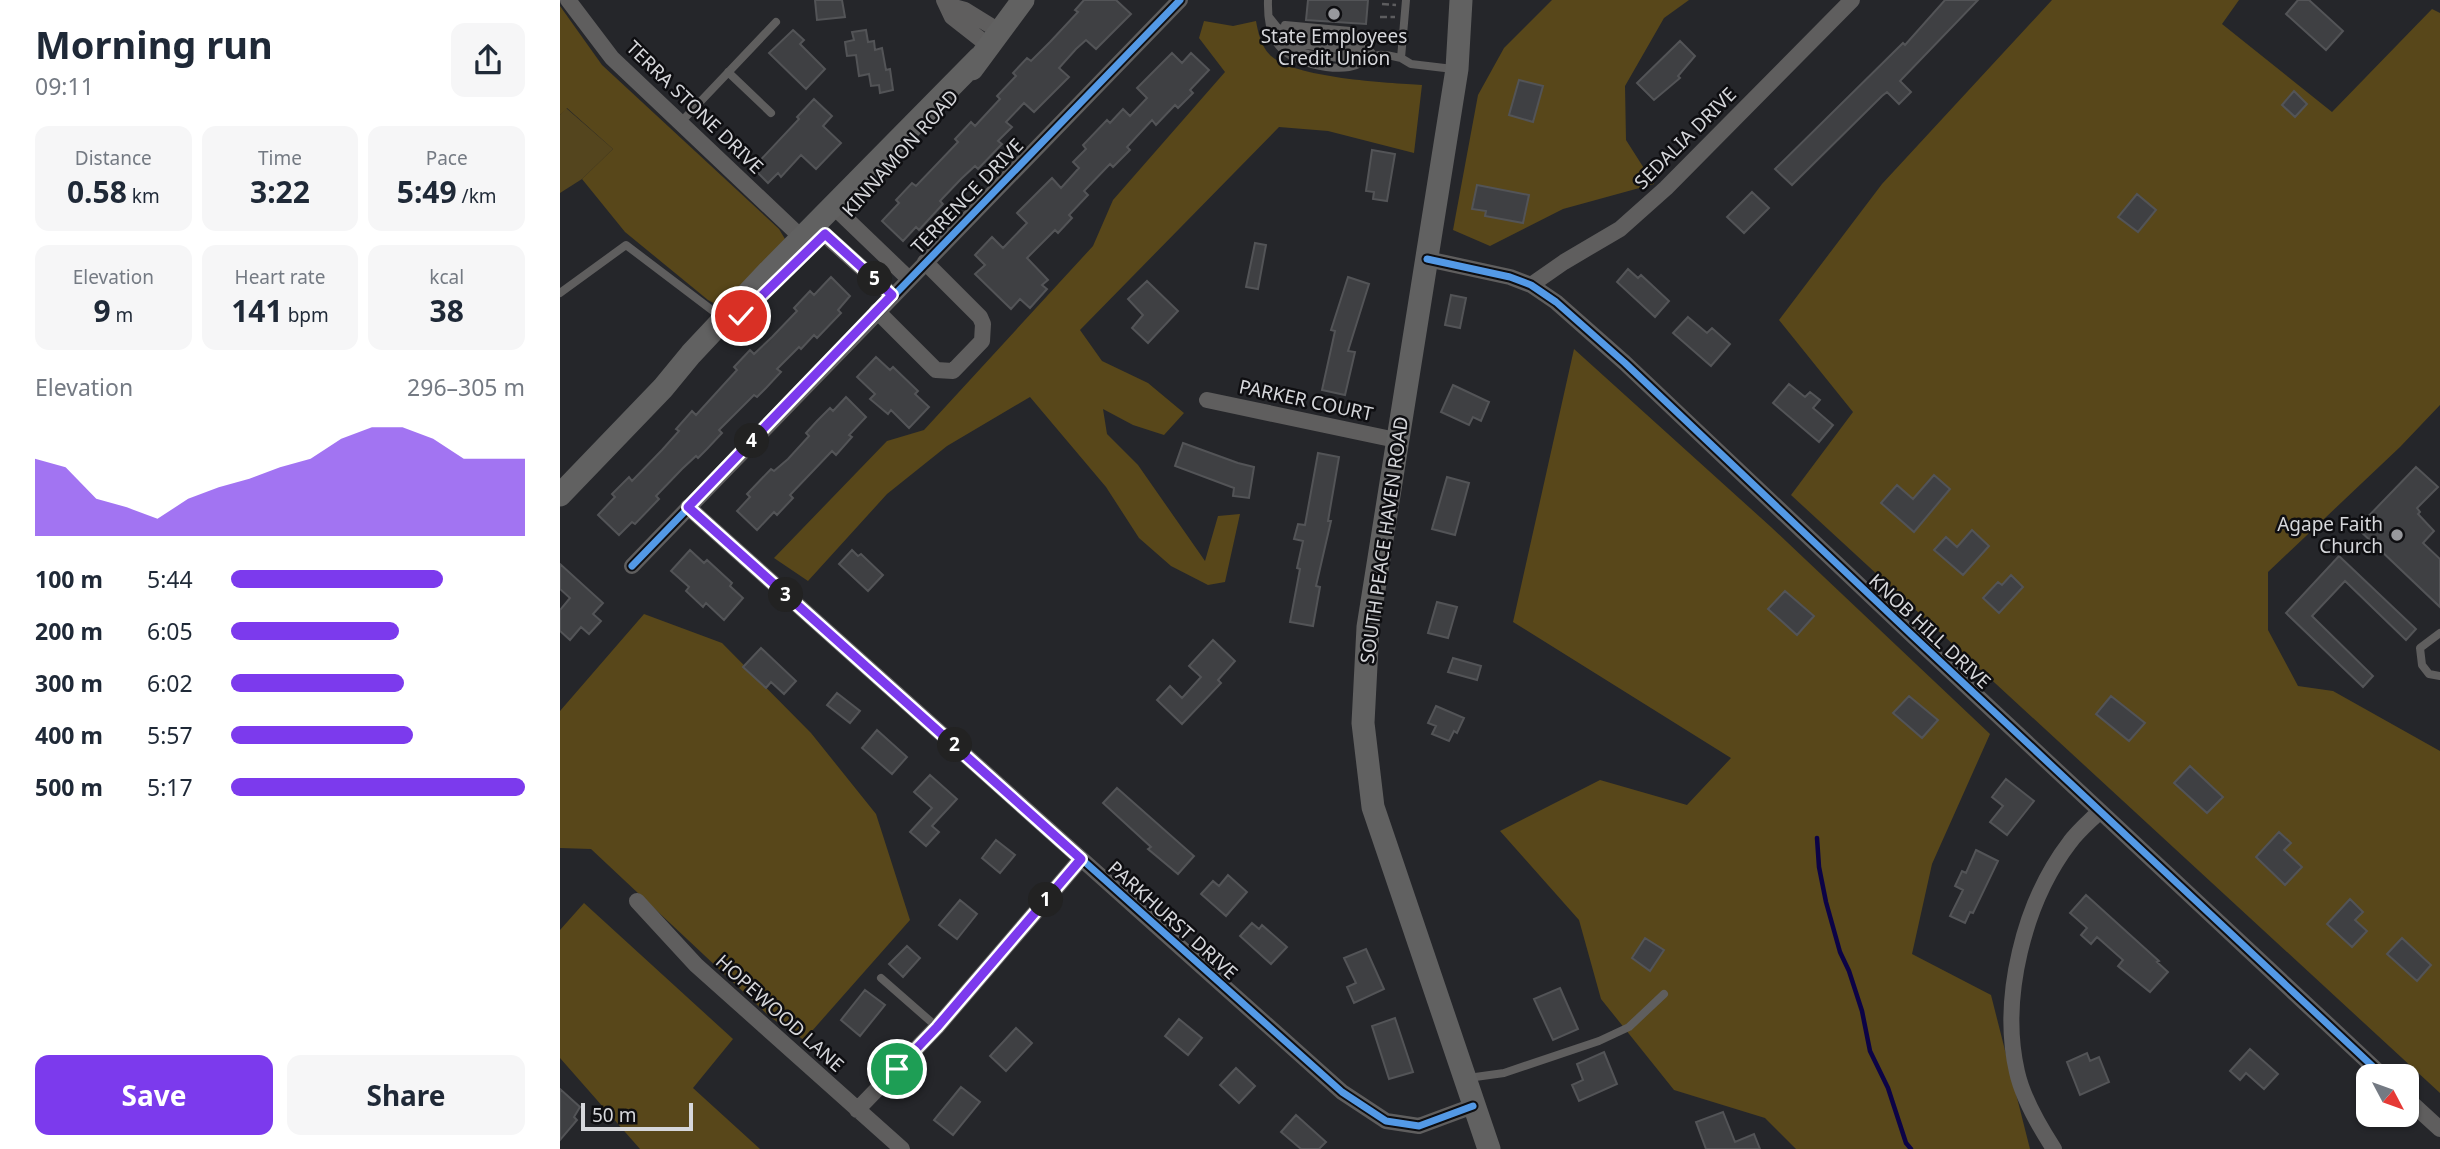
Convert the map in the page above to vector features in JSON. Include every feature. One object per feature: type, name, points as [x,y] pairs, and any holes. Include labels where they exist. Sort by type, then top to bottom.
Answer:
[{"type":"main road","name":"KINNAMON ROAD","points":[[560,495],[663,388],[724,319],[838,211],[989,45],[1023,0]]},
{"type":"main road","name":"SOUTH PEACE HAVEN ROAD","points":[[1461,0],[1457,69],[1368,627],[1363,723],[1373,807],[1489,1149]]},
{"type":"main road","name":"KINNAMON ROAD","points":[[663,388],[706,352],[814,232]]},
{"type":"street","name":"TERRA STONE DRIVE","points":[[568,0],[612,58],[681,122],[892,295]]},
{"type":"street","name":"TERRENCE DRIVE","points":[[632,566],[1180,0]]},
{"type":"street","name":"SEDALIA DRIVE","points":[[1531,285],[1620,229],[1666,188],[1852,0]]},
{"type":"street","points":[[945,3],[965,10],[989,45]]},
{"type":"street","points":[[838,211],[908,278]]},
{"type":"street","name":"KNOB HILL DRIVE","points":[[1427,259],[1499,274],[1531,285],[1556,302],[1625,363],[2370,1064]]},
{"type":"street","points":[[877,312],[936,370],[953,371],[982,341],[983,324],[980,317],[925,262]]},
{"type":"street","name":"PARKER COURT","points":[[1208,400],[1396,440]]},
{"type":"street","name":"PARKHURST DRIVE","points":[[688,507],[1342,1092],[1386,1121],[1419,1126],[1473,1106]]},
{"type":"street","points":[[2054,1149],[2039,1126],[2017,1073],[2013,1038],[2013,987],[2032,910],[2050,872],[2071,841],[2100,811]]},
{"type":"street","points":[[857,1111],[937,1027],[1081,859]]},
{"type":"street","name":"HOPEWOOD LANE","points":[[637,901],[696,965],[902,1149]]},
{"type":"street","points":[[2419,1110],[2440,1129]]},
{"type":"lane","points":[[1268,0],[1267,15],[1272,36],[1286,54],[1326,67],[1346,68],[1363,64],[1376,54]]},
{"type":"lane","points":[[1401,58],[1406,0]]},
{"type":"lane","points":[[1267,15],[1286,26],[1350,32],[1376,54]]},
{"type":"lane","points":[[1267,15],[1275,31],[1297,45],[1376,54],[1401,58],[1411,64],[1457,69]]},
{"type":"lane","points":[[681,122],[776,22]]},
{"type":"lane","points":[[728,72],[771,113]]},
{"type":"lane","points":[[560,293],[626,245],[724,319]]},
{"type":"lane","points":[[2440,633],[2420,648],[2421,665],[2429,674],[2440,676]]},
{"type":"lane","points":[[881,978],[937,1027]]},
{"type":"lane","points":[[1464,1079],[1504,1073],[1600,1041],[1629,1027],[1664,994]]},
{"type":"path","points":[[1382,4],[1397,5]]},
{"type":"path","points":[[1380,17],[1396,18]]},
{"type":"shaded area","points":[[1552,0],[1689,0],[1664,18],[1625,86],[1626,140],[1654,184],[1563,209],[1490,246],[1453,230],[1478,95],[1504,48]]},
{"type":"shaded area","points":[[2052,0],[2239,0],[2222,24],[2332,112],[2432,9],[2440,13],[2440,405],[2400,447],[2268,572],[2268,630],[2298,686],[2333,691],[2440,751],[2440,1093],[2419,1074],[2419,1064],[2409,1064],[1791,495],[1853,412],[1779,320],[1882,184]]},
{"type":"shaded area","points":[[560,6],[602,65],[779,229],[785,239],[730,304],[719,306],[708,300],[625,232],[582,179],[613,149],[567,108],[560,115]]},
{"type":"shaded area","points":[[1204,21],[1233,26],[1256,21],[1262,43],[1270,55],[1281,63],[1298,69],[1342,78],[1422,85],[1414,153],[1328,131],[1279,127],[1080,330],[1102,361],[1148,383],[1184,413],[1164,435],[1133,425],[1103,409],[1107,434],[1138,465],[1205,561],[1218,516],[1240,514],[1225,582],[1208,585],[1171,566],[1139,538],[1106,487],[1030,397],[947,446],[887,494],[808,581],[774,558],[887,441],[924,430],[1093,246],[1113,200],[1225,72],[1199,38]]},
{"type":"shaded area","points":[[566,108],[613,149],[582,179],[560,193],[560,115]]},
{"type":"shaded area","points":[[1574,349],[1771,527],[1990,734],[1932,864],[1912,954],[1991,995],[2030,1149],[1796,1149],[1765,1118],[1674,1090],[1601,999],[1579,920],[1500,831],[1600,780],[1687,805],[1731,758],[1513,622]]},
{"type":"shaded area","points":[[644,614],[722,643],[811,733],[876,814],[910,920],[804,1040],[770,1017],[591,849],[560,848],[560,711]]},
{"type":"shaded area","points":[[584,903],[733,1039],[693,1088],[760,1149],[640,1149],[560,1058],[560,930]]},
{"type":"building","points":[[815,0],[842,0],[845,17],[817,20]]},
{"type":"building","points":[[1084,0],[1116,0],[1131,14],[1096,49],[1086,40],[1076,49],[1059,68],[1069,77],[1034,112],[1024,103],[1006,122],[1012,127],[998,141],[1002,144],[978,169],[975,166],[961,179],[940,201],[943,204],[919,230],[916,227],[903,241],[882,221],[899,203],[896,200],[912,183],[916,186],[958,142],[955,139],[971,122],[975,126],[1000,99],[997,96],[1016,76],[1013,73],[1027,58],[1031,61],[1050,42],[1078,12],[1075,10]]},
{"type":"building","name":"State Employees Credit Union","points":[[1308,0],[1368,0],[1366,24],[1306,20]]},
{"type":"building","points":[[1945,0],[1978,0],[1900,81],[1911,92],[1899,104],[1887,92],[1792,185],[1775,169],[1903,43],[1905,45]]},
{"type":"building","points":[[2298,0],[2309,0],[2343,31],[2326,50],[2286,14]]},
{"type":"building","points":[[793,30],[804,40],[800,44],[825,69],[806,89],[769,53]]},
{"type":"building","points":[[866,30],[868,42],[874,41],[875,50],[882,48],[886,70],[890,69],[893,90],[880,93],[879,85],[871,86],[869,74],[859,76],[856,55],[847,56],[845,42],[854,40],[852,32]]},
{"type":"building","points":[[1680,41],[1695,56],[1678,76],[1680,78],[1654,100],[1637,83]]},
{"type":"building","points":[[1172,53],[1182,63],[1191,53],[1209,70],[1190,90],[1193,93],[1178,108],[1175,105],[1156,125],[1152,120],[1127,147],[1130,150],[1113,167],[1110,164],[1084,191],[1088,195],[1069,215],[1072,218],[1058,233],[1055,230],[1027,258],[1048,280],[1042,285],[1047,289],[1030,308],[1020,299],[1011,309],[975,274],[985,265],[975,255],[992,237],[1003,248],[1027,223],[1017,213],[1052,178],[1061,188],[1079,168],[1073,162],[1086,149],[1083,145],[1107,120],[1110,123],[1123,109],[1130,116],[1147,98],[1137,88]]},
{"type":"building","points":[[1519,80],[1543,86],[1533,122],[1509,115]]},
{"type":"building","points":[[2294,91],[2307,104],[2295,117],[2282,105]]},
{"type":"building","points":[[814,99],[832,116],[823,126],[841,143],[816,169],[801,155],[781,177],[778,173],[768,183],[753,168]]},
{"type":"building","points":[[1372,150],[1395,154],[1387,201],[1373,199],[1374,192],[1366,191]]},
{"type":"building","points":[[1477,185],[1529,195],[1523,223],[1485,216],[1486,211],[1472,209]]},
{"type":"building","points":[[1752,192],[1769,208],[1744,233],[1727,217]]},
{"type":"building","points":[[2137,194],[2156,210],[2138,232],[2118,217]]},
{"type":"building","points":[[1255,243],[1266,245],[1258,289],[1246,287]]},
{"type":"building","points":[[1628,269],[1638,278],[1641,275],[1669,301],[1655,317],[1617,282]]},
{"type":"building","points":[[831,277],[850,296],[838,310],[841,313],[817,338],[814,335],[777,369],[781,372],[766,388],[757,397],[754,395],[719,430],[722,433],[656,496],[659,499],[635,524],[632,522],[619,535],[598,515],[615,497],[612,494],[629,477],[632,481],[662,450],[692,411],[696,415],[737,370],[734,367],[750,350],[754,354],[797,311],[794,308],[810,291],[814,295]]},
{"type":"building","points":[[1348,277],[1369,284],[1348,351],[1355,352],[1345,395],[1322,390],[1335,331],[1331,330]]},
{"type":"building","points":[[1147,281],[1178,311],[1148,343],[1132,328],[1143,315],[1128,299]]},
{"type":"building","points":[[1451,295],[1466,298],[1460,328],[1445,325]]},
{"type":"building","points":[[1688,317],[1707,333],[1712,328],[1730,344],[1711,366],[1673,333]]},
{"type":"building","points":[[876,357],[890,370],[893,367],[918,391],[915,394],[929,407],[909,428],[891,410],[888,414],[870,399],[875,394],[857,377]]},
{"type":"building","points":[[1789,384],[1805,397],[1810,392],[1820,400],[1813,408],[1833,425],[1819,442],[1773,403]]},
{"type":"building","points":[[1453,385],[1489,402],[1481,421],[1473,417],[1469,425],[1441,412]]},
{"type":"building","points":[[846,397],[866,417],[849,435],[852,437],[836,455],[832,451],[790,495],[793,498],[777,515],[774,512],[757,530],[737,511],[750,497],[747,494],[771,469],[774,471],[788,459],[809,436],[806,433],[817,421],[830,408],[833,411]]},
{"type":"building","points":[[1183,443],[1254,467],[1249,498],[1233,496],[1234,488],[1175,466]]},
{"type":"building","points":[[1318,453],[1339,457],[1328,521],[1331,521],[1316,586],[1320,587],[1313,626],[1290,622],[1303,541],[1294,539],[1298,524],[1305,525]]},
{"type":"building","name":"Agape Faith Church","points":[[2416,467],[2438,487],[2417,508],[2420,512],[2418,514],[2434,531],[2423,543],[2440,559],[2440,607],[2357,528]]},
{"type":"building","points":[[1934,475],[1950,489],[1914,532],[1881,503],[1897,485],[1913,499]]},
{"type":"building","points":[[1447,477],[1469,483],[1455,535],[1432,529]]},
{"type":"building","points":[[1972,530],[1989,546],[1963,575],[1934,550],[1946,537],[1957,547]]},
{"type":"building","points":[[690,550],[704,563],[707,560],[732,583],[730,586],[743,598],[724,620],[706,603],[703,607],[686,591],[689,587],[671,571]]},
{"type":"building","points":[[852,550],[858,556],[861,554],[883,575],[868,591],[839,564]]},
{"type":"building","points":[[2339,556],[2416,629],[2406,640],[2345,581],[2312,616],[2373,676],[2363,687],[2286,613]]},
{"type":"building","points":[[560,564],[603,603],[593,614],[601,621],[589,634],[581,627],[570,640],[560,631],[560,610],[570,598],[560,589]]},
{"type":"building","points":[[2011,575],[2023,587],[1999,613],[1983,598],[1998,582],[2002,585]]},
{"type":"building","points":[[1785,591],[1814,616],[1797,635],[1768,609]]},
{"type":"building","points":[[1437,602],[1457,607],[1448,638],[1428,633]]},
{"type":"building","points":[[1213,640],[1235,661],[1218,680],[1221,683],[1182,724],[1157,700],[1170,686],[1182,698],[1201,677],[1189,666]]},
{"type":"building","points":[[761,648],[796,681],[784,694],[771,682],[766,688],[743,667]]},
{"type":"building","points":[[1453,658],[1481,666],[1477,680],[1448,672]]},
{"type":"building","points":[[837,693],[860,711],[850,723],[827,705]]},
{"type":"building","points":[[1909,696],[1938,720],[1922,738],[1893,713]]},
{"type":"building","points":[[2111,696],[2145,723],[2129,741],[2096,714]]},
{"type":"building","points":[[1436,706],[1464,718],[1457,733],[1454,731],[1449,741],[1432,734],[1436,726],[1428,723]]},
{"type":"building","points":[[877,730],[907,757],[892,774],[862,748]]},
{"type":"building","points":[[2190,766],[2223,797],[2207,813],[2174,783]]},
{"type":"building","points":[[930,775],[957,799],[932,826],[939,832],[926,846],[910,832],[932,808],[914,792]]},
{"type":"building","points":[[2006,779],[2034,801],[2007,835],[1990,822],[2003,806],[1992,797]]},
{"type":"building","points":[[1117,788],[1194,856],[1178,874],[1148,849],[1151,847],[1103,803]]},
{"type":"building","points":[[2279,832],[2291,843],[2284,850],[2302,867],[2285,885],[2256,857]]},
{"type":"building","points":[[996,840],[1015,855],[1000,873],[982,858]]},
{"type":"building","points":[[1976,850],[1998,861],[1973,913],[1970,912],[1965,923],[1950,916],[1963,890],[1955,886],[1962,871],[1966,873]]},
{"type":"building","points":[[1228,875],[1247,892],[1226,916],[1201,894],[1213,881],[1219,886]]},
{"type":"building","points":[[2086,895],[2168,972],[2150,992],[2118,966],[2123,960],[2097,937],[2091,944],[2081,935],[2087,928],[2070,913]]},
{"type":"building","points":[[2350,899],[2363,912],[2355,920],[2367,931],[2352,947],[2327,924]]},
{"type":"building","points":[[960,900],[977,914],[957,939],[939,925]]},
{"type":"building","points":[[1252,923],[1259,929],[1262,925],[1287,947],[1271,964],[1240,936]]},
{"type":"building","points":[[1645,938],[1664,950],[1650,971],[1632,958]]},
{"type":"building","points":[[2402,938],[2431,965],[2417,981],[2387,954]]},
{"type":"building","points":[[907,946],[920,958],[903,977],[889,964]]},
{"type":"building","points":[[1366,949],[1384,989],[1354,1003],[1347,987],[1356,983],[1344,958]]},
{"type":"building","points":[[1560,988],[1578,1029],[1553,1040],[1534,999]]},
{"type":"building","points":[[865,990],[885,1005],[860,1036],[841,1020]]},
{"type":"building","points":[[1395,1018],[1413,1072],[1389,1079],[1372,1026]]},
{"type":"building","points":[[1179,1019],[1202,1038],[1188,1055],[1165,1036]]},
{"type":"building","points":[[1016,1028],[1032,1043],[1006,1071],[990,1056]]},
{"type":"building","points":[[2250,1049],[2278,1074],[2264,1089],[2246,1073],[2240,1080],[2230,1071]]},
{"type":"building","points":[[1604,1052],[1617,1084],[1579,1101],[1572,1085],[1583,1080],[1577,1064]]},
{"type":"building","points":[[2087,1053],[2090,1061],[2099,1057],[2109,1082],[2080,1095],[2067,1062]]},
{"type":"building","points":[[1236,1068],[1255,1086],[1239,1103],[1220,1085]]},
{"type":"building","points":[[961,1087],[980,1102],[953,1135],[934,1120]]},
{"type":"building","points":[[560,1089],[580,1107],[574,1117],[577,1120],[560,1140]]},
{"type":"building","points":[[1723,1112],[1735,1142],[1754,1134],[1760,1149],[1706,1149],[1696,1122]]},
{"type":"building","points":[[1296,1115],[1326,1142],[1319,1149],[1301,1149],[1281,1132]]},
{"type":"waterway","points":[[1817,838],[1826,902],[1840,952],[1862,1011],[1870,1051],[1888,1088],[1906,1143],[1911,1149]]},
{"type":"cycle path","points":[[632,566],[1180,0]]},
{"type":"cycle path","points":[[1427,259],[1510,277],[1531,285],[1556,302],[1625,363],[2370,1064]]},
{"type":"cycle path","points":[[688,507],[1342,1092],[1386,1121],[1419,1126],[1473,1106]]},
{"type":"place","name":"State Employees Credit Union","points":[[1334,14]]},
{"type":"place","name":"Agape Faith Church","points":[[2397,535]]},
{"type":"route","points":[[741,316],[825,234],[892,295],[688,507],[1081,859],[937,1027],[897,1069]]}]
